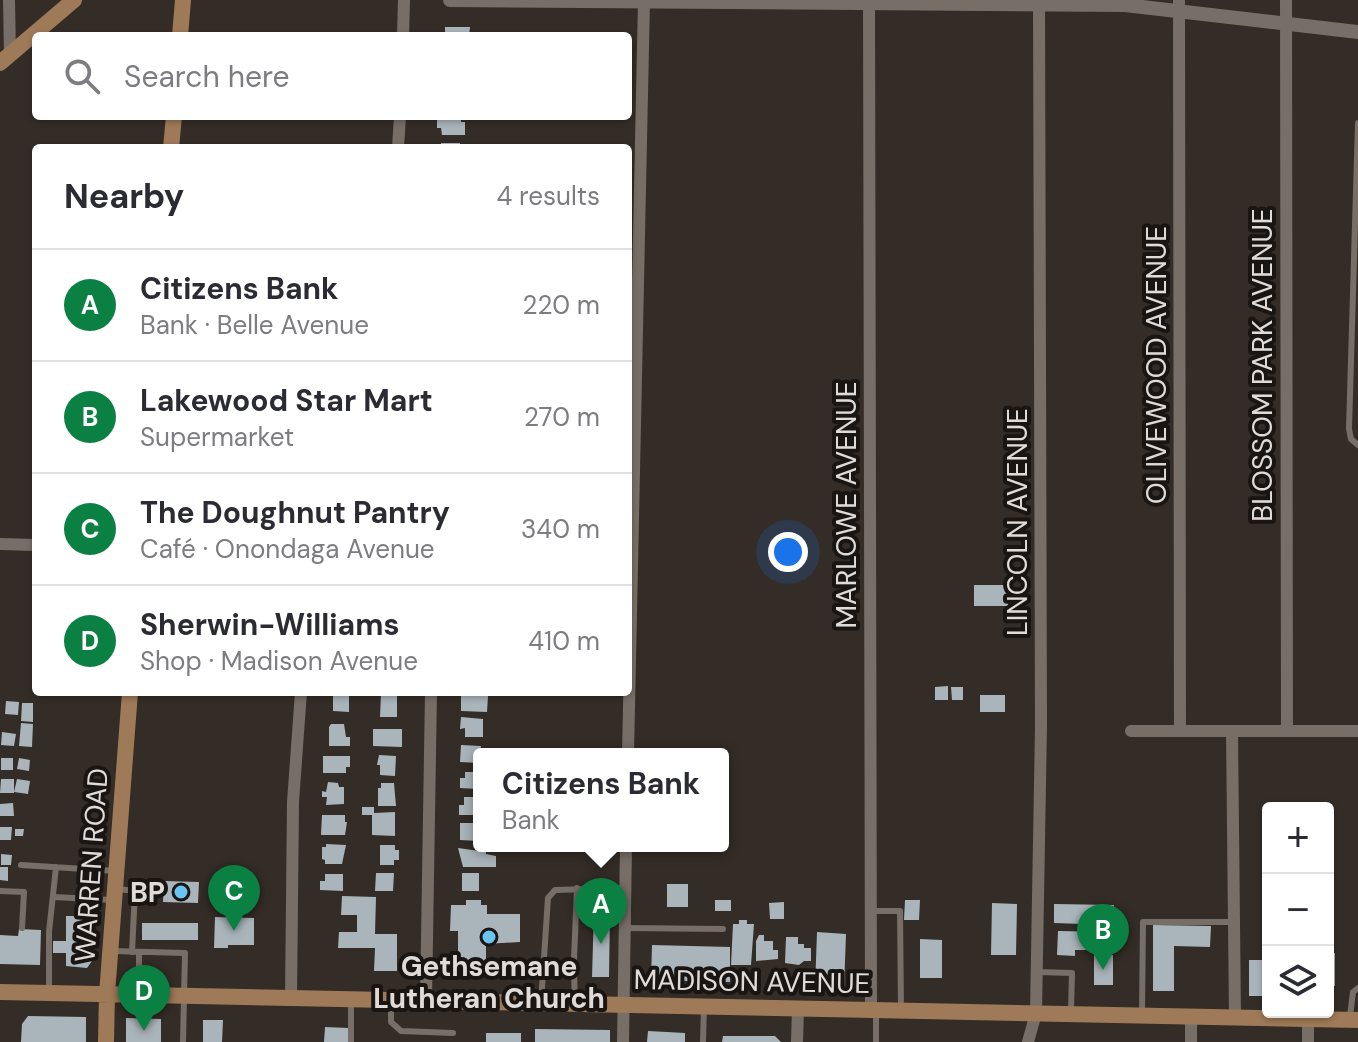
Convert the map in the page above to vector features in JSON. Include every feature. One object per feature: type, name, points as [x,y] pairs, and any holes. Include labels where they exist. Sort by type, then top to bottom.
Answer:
[{"type":"main road","points":[[36,32],[74,0]]},
{"type":"main road","points":[[180,32],[183,0]]},
{"type":"main road","points":[[5,58],[32,35]]},
{"type":"main road","points":[[171,144],[174,120]]},
{"type":"main road","name":"WARREN ROAD","points":[[106,1042],[130,696]]},
{"type":"main road","name":"MADISON AVENUE","points":[[0,992],[1354,1020]]},
{"type":"street","points":[[5,58],[9,0]]},
{"type":"street","points":[[403,32],[404,0]]},
{"type":"street","points":[[450,0],[1039,2],[1179,6],[1286,25],[1358,32]]},
{"type":"street","name":"BLOSSOM PARK AVENUE","points":[[1286,0],[1287,731]]},
{"type":"street","points":[[632,566],[644,1]]},
{"type":"street","name":"MARLOWE AVENUE","points":[[869,1],[873,1010]]},
{"type":"street","name":"LINCOLN AVENUE","points":[[1028,1042],[1036,1013],[1041,726],[1039,2]]},
{"type":"street","name":"OLIVEWOOD AVENUE","points":[[1179,6],[1180,731]]},
{"type":"street","points":[[398,144],[400,120]]},
{"type":"street","points":[[0,544],[32,545]]},
{"type":"street","points":[[291,998],[293,802],[301,696]]},
{"type":"street","points":[[426,1001],[431,696]]},
{"type":"street","points":[[628,748],[629,696]]},
{"type":"street","points":[[1131,731],[1358,731]]},
{"type":"street","points":[[1232,731],[1235,1018]]},
{"type":"street","points":[[623,1042],[626,852]]},
{"type":"street","points":[[797,1042],[798,1008]]},
{"type":"street","points":[[1191,1017],[1191,1042]]},
{"type":"street","points":[[1308,1019],[1308,1042]]},
{"type":"lane","points":[[1358,123],[1349,429],[1351,439],[1358,445]]},
{"type":"lane","points":[[21,865],[116,871]]},
{"type":"lane","points":[[49,993],[49,932],[56,867]]},
{"type":"lane","points":[[574,959],[577,888]]},
{"type":"lane","points":[[541,1003],[548,898],[555,890],[626,888]]},
{"type":"lane","points":[[0,891],[24,892],[22,928]]},
{"type":"lane","points":[[54,897],[135,891],[139,995]]},
{"type":"lane","points":[[871,911],[900,911],[901,1011]]},
{"type":"lane","points":[[1142,1016],[1143,922],[1234,922]]},
{"type":"lane","points":[[625,928],[723,929]]},
{"type":"lane","points":[[110,951],[185,953],[183,1042]]},
{"type":"lane","points":[[574,971],[575,1004]]},
{"type":"lane","points":[[1037,972],[1072,973],[1071,1014]]},
{"type":"lane","points":[[1354,1020],[1353,992],[1358,988]]},
{"type":"lane","points":[[351,1042],[352,999]]},
{"type":"lane","points":[[391,1000],[391,1022],[401,1031],[453,1033]]},
{"type":"lane","points":[[703,1042],[704,1007]]},
{"type":"lane","points":[[873,1010],[876,1042]]},
{"type":"building","points":[[445,27],[470,27],[469,32],[445,32]]},
{"type":"building","points":[[437,120],[465,122],[465,135],[442,135],[441,128],[437,128]]},
{"type":"building","points":[[974,585],[1008,585],[1008,606],[974,606]]},
{"type":"building","points":[[948,686],[948,700],[935,700],[935,687]]},
{"type":"building","points":[[951,687],[963,687],[963,700],[952,700]]},
{"type":"building","points":[[980,695],[1005,695],[1005,712],[980,712]]},
{"type":"building","points":[[333,696],[349,696],[349,712],[333,711]]},
{"type":"building","points":[[381,696],[397,696],[397,717],[380,717]]},
{"type":"building","points":[[461,696],[488,696],[487,712],[461,711]]},
{"type":"building","points":[[6,701],[19,702],[18,715],[5,714]]},
{"type":"building","points":[[22,703],[33,703],[33,722],[21,721]]},
{"type":"building","points":[[461,717],[483,719],[483,737],[465,737],[465,728],[460,729]]},
{"type":"building","points":[[21,723],[33,724],[32,747],[19,746]]},
{"type":"building","points":[[331,724],[344,724],[350,746],[329,746]]},
{"type":"building","points":[[373,729],[402,729],[402,747],[373,746]]},
{"type":"building","points":[[2,732],[16,734],[14,746],[1,745]]},
{"type":"building","points":[[461,745],[481,746],[473,748],[473,763],[460,762]]},
{"type":"building","points":[[379,755],[396,756],[395,776],[380,775],[380,765],[377,765]]},
{"type":"building","points":[[323,756],[350,756],[350,767],[346,767],[346,773],[323,773]]},
{"type":"building","points":[[1,758],[13,758],[13,770],[1,770]]},
{"type":"building","points":[[19,758],[30,760],[29,771],[17,769]]},
{"type":"building","points":[[465,772],[473,772],[473,789],[460,788],[460,778],[465,778]]},
{"type":"building","points":[[1,779],[14,779],[14,793],[0,793]]},
{"type":"building","points":[[17,779],[30,781],[28,794],[14,792]]},
{"type":"building","points":[[328,782],[344,787],[344,804],[326,805],[327,797],[322,797],[322,791],[326,792]]},
{"type":"building","points":[[381,783],[394,783],[396,806],[378,806]]},
{"type":"building","points":[[464,797],[473,797],[473,815],[459,815],[459,805],[464,805]]},
{"type":"building","points":[[13,803],[14,816],[0,816],[0,804]]},
{"type":"building","points":[[362,807],[374,807],[374,813],[395,812],[395,836],[372,835],[372,815],[362,815]]},
{"type":"building","points":[[322,815],[345,815],[345,835],[321,835]]},
{"type":"building","points":[[460,823],[473,823],[473,841],[460,840]]},
{"type":"building","points":[[0,827],[12,827],[11,840],[0,840]]},
{"type":"building","points":[[15,829],[24,829],[23,836],[15,836]]},
{"type":"building","points":[[326,844],[346,845],[342,864],[325,864],[322,847]]},
{"type":"building","points":[[380,845],[395,845],[395,850],[399,850],[399,860],[394,860],[394,865],[380,865]]},
{"type":"building","points":[[458,848],[496,856],[496,867],[463,867]]},
{"type":"building","points":[[1,854],[12,855],[11,865],[1,865]]},
{"type":"building","points":[[0,867],[8,867],[8,881],[0,880]]},
{"type":"building","points":[[376,873],[394,873],[393,891],[375,891]]},
{"type":"building","points":[[462,873],[479,873],[479,891],[462,891]]},
{"type":"building","points":[[325,874],[343,874],[343,891],[320,890],[320,881],[325,881]]},
{"type":"building","name":"BP","points":[[164,881],[199,882],[198,903],[163,902]]},
{"type":"building","points":[[667,884],[688,884],[688,907],[667,907]]},
{"type":"building","points":[[342,896],[376,897],[375,934],[397,934],[397,971],[374,971],[375,948],[338,948],[339,932],[357,932],[357,915],[341,915]]},
{"type":"building","name":"Gethsemane Lutheran Church","points":[[466,900],[481,900],[481,905],[487,905],[487,914],[520,914],[520,942],[486,944],[486,966],[458,966],[458,931],[450,931],[451,905],[466,905]]},
{"type":"building","points":[[715,900],[731,900],[731,911],[715,911]]},
{"type":"building","points":[[905,900],[920,900],[919,920],[904,920]]},
{"type":"building","points":[[784,902],[784,919],[770,919],[769,903]]},
{"type":"building","points":[[992,903],[1017,904],[1016,955],[991,955]]},
{"type":"building","points":[[1054,904],[1114,905],[1113,925],[1054,923]]},
{"type":"building","points":[[594,910],[610,911],[609,977],[592,977]]},
{"type":"building","points":[[66,916],[92,916],[92,961],[87,968],[66,966],[66,953],[53,953],[53,941],[66,941]]},
{"type":"building","points":[[215,917],[254,918],[254,945],[214,948]]},
{"type":"building","points":[[739,920],[754,924],[751,965],[731,965],[733,924],[739,924]]},
{"type":"building","points":[[142,923],[198,923],[198,940],[142,940]]},
{"type":"building","points":[[1153,925],[1211,926],[1210,947],[1174,946],[1174,991],[1153,991]]},
{"type":"building","points":[[19,929],[41,930],[40,965],[0,964],[0,935],[18,936]]},
{"type":"building","points":[[1058,931],[1111,932],[1110,953],[1075,950],[1075,956],[1057,955]]},
{"type":"building","points":[[817,932],[846,934],[844,989],[815,988]]},
{"type":"building","points":[[759,935],[764,935],[764,941],[773,941],[773,950],[778,950],[778,959],[756,961]]},
{"type":"building","points":[[786,937],[798,937],[798,944],[811,948],[811,961],[799,965],[785,963]]},
{"type":"building","points":[[920,939],[942,940],[942,978],[920,978]]},
{"type":"building","points":[[652,945],[730,947],[730,982],[651,980]]},
{"type":"building","points":[[1094,955],[1113,955],[1113,985],[1094,985]]},
{"type":"building","points":[[1249,960],[1262,960],[1262,996],[1249,996]]},
{"type":"building","points":[[28,1016],[86,1017],[86,1042],[21,1042],[22,1024]]},
{"type":"building","points":[[126,1018],[161,1019],[161,1042],[126,1042]]},
{"type":"building","points":[[203,1020],[223,1020],[222,1042],[203,1042]]},
{"type":"building","points":[[325,1027],[348,1028],[348,1042],[324,1042]]},
{"type":"building","points":[[535,1029],[610,1030],[610,1042],[535,1042]]},
{"type":"building","points":[[648,1031],[685,1033],[685,1042],[647,1042]]},
{"type":"building","points":[[486,1033],[521,1033],[521,1042],[486,1042]]},
{"type":"building","points":[[723,1036],[775,1036],[781,1042],[722,1042]]},
{"type":"place","name":"BP","points":[[181,892]]},
{"type":"place","name":"The Doughnut Pantry","points":[[234,931]]},
{"type":"place","name":"Gethsemane Lutheran Church","points":[[489,937]]},
{"type":"place","name":"Citizens Bank","points":[[601,944]]},
{"type":"place","name":"Lakewood Star Mart","points":[[1103,970]]},
{"type":"place","name":"Sherwin-Williams","points":[[144,1031]]}]
